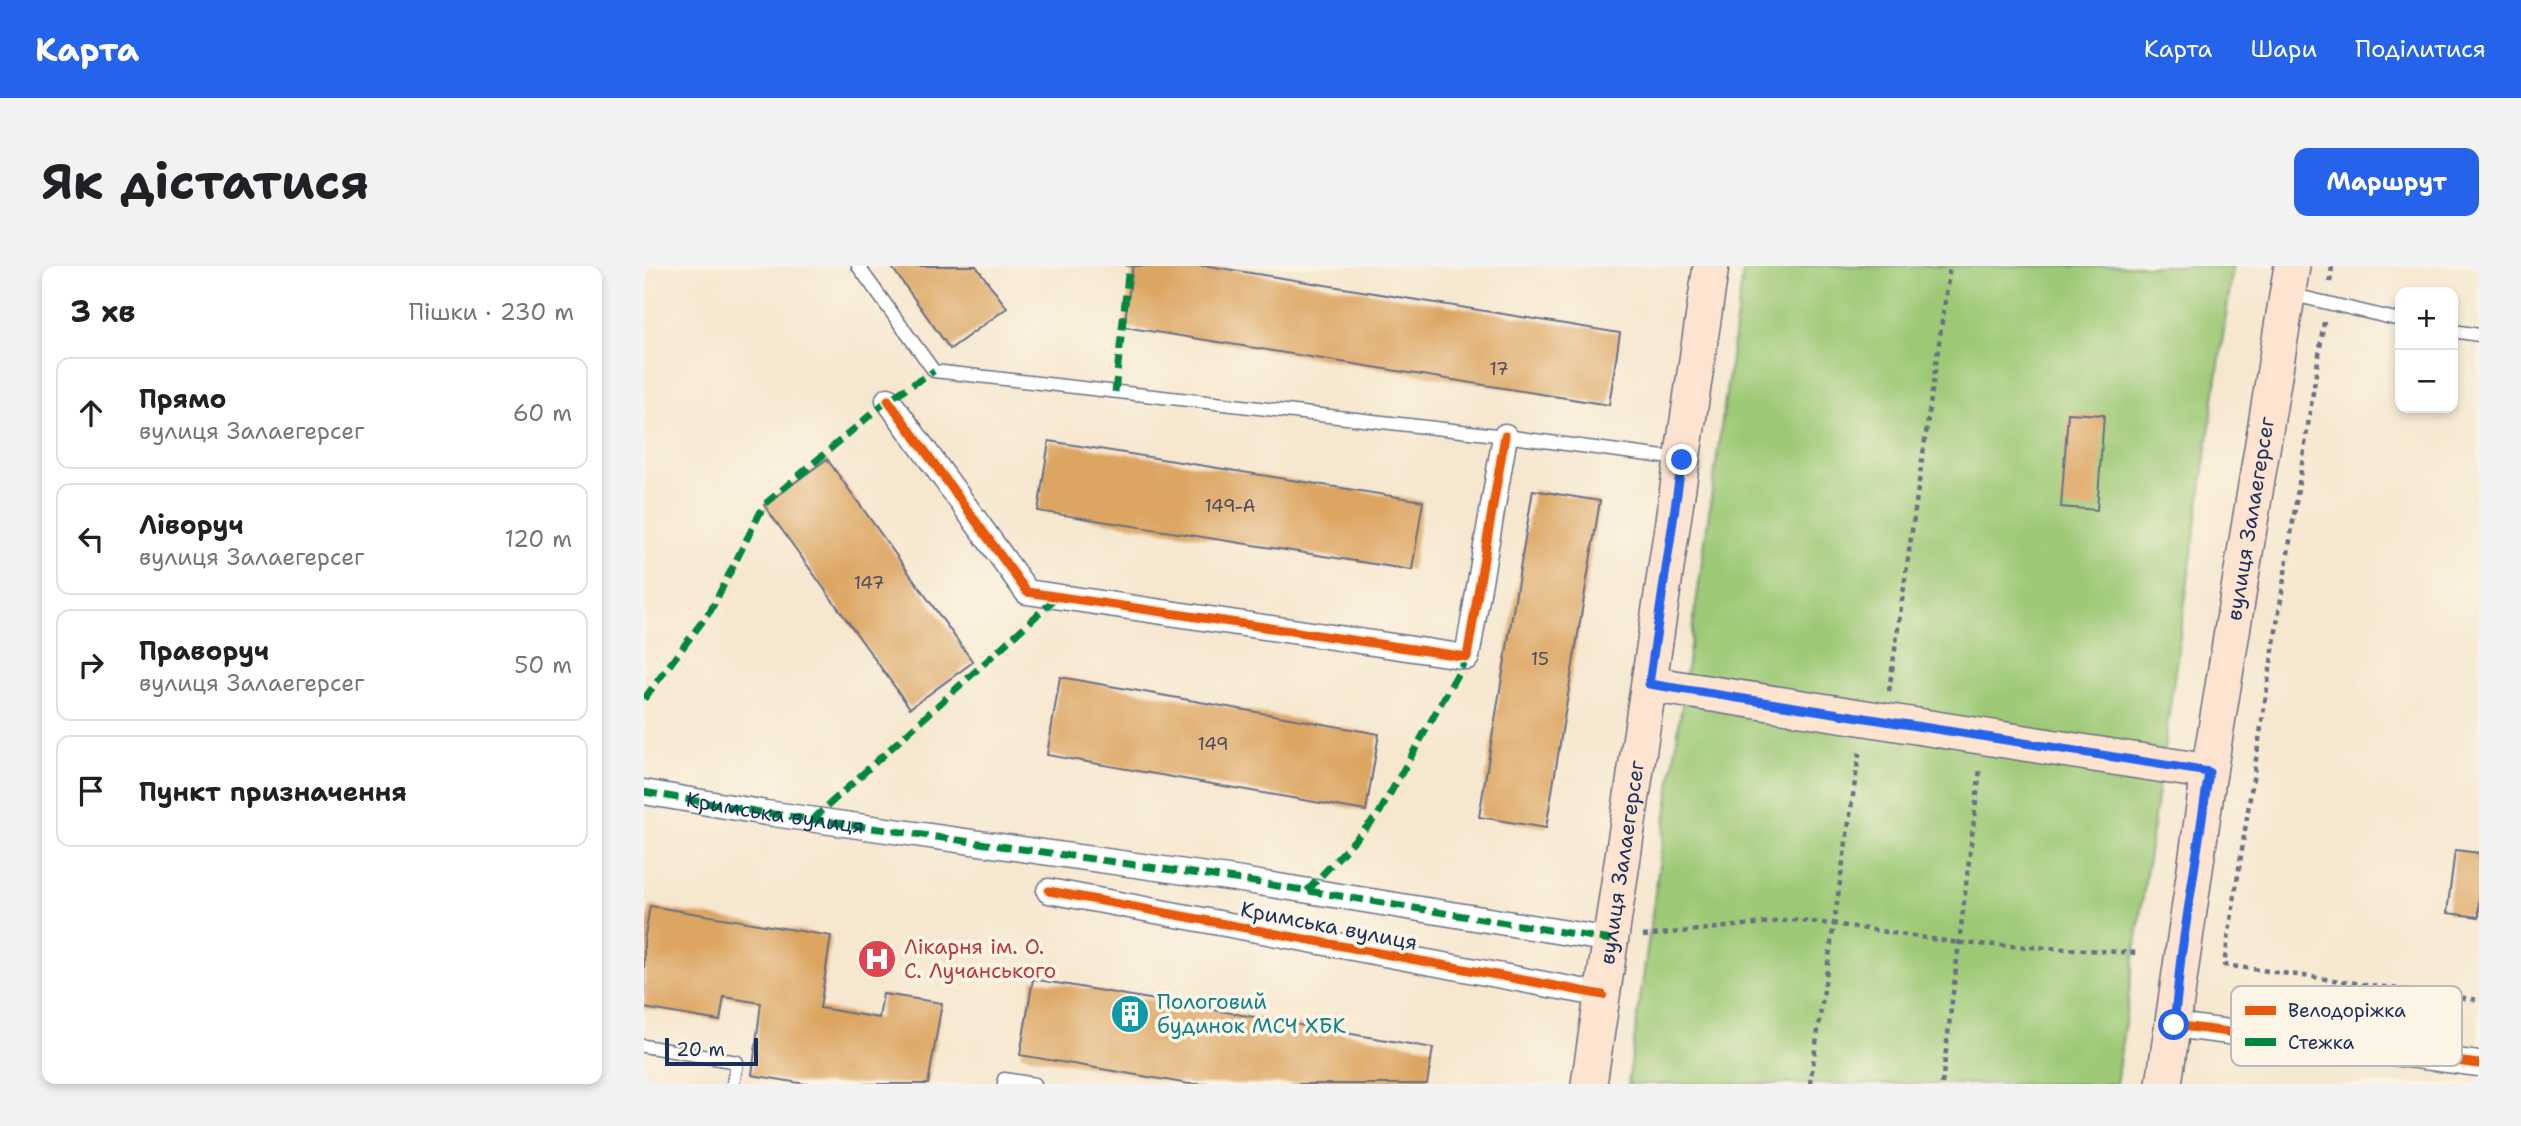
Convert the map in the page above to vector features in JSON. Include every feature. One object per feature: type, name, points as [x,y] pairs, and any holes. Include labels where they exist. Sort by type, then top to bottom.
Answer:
[{"type":"main road","name":"вулиця Залаегерсег","points":[[1589,1084],[1711,266]]},
{"type":"main road","name":"вулиця Залаегерсег","points":[[2164,1084],[2209,772],[2290,280]]},
{"type":"main road","points":[[1649,684],[2209,772]]},
{"type":"street","points":[[888,400],[1027,592],[1466,657],[1505,436]]},
{"type":"street","name":"Кримська вулиця","points":[[644,792],[766,813],[1236,879],[1611,940]]},
{"type":"street","name":"Кримська вулиця","points":[[1049,891],[1603,995]]},
{"type":"street","points":[[2174,1025],[2231,1032]]},
{"type":"lane","points":[[858,266],[933,371],[1505,436],[1682,460]]},
{"type":"lane","points":[[2290,280],[2327,304],[2395,319]]},
{"type":"lane","points":[[2458,332],[2479,335]]},
{"type":"lane","points":[[644,1046],[737,1062],[733,1084]]},
{"type":"lane","points":[[1004,1084],[1004,1079],[1035,1084]]},
{"type":"path","points":[[1810,1084],[1861,746],[1883,748],[1950,266]]},
{"type":"path","points":[[2332,266],[2224,965],[2377,986]]},
{"type":"path","points":[[1942,1084],[1981,761]]},
{"type":"path","points":[[1611,940],[1791,920],[1959,943],[2138,953]]},
{"type":"green space","points":[[1744,266],[2233,266],[2116,1084],[1628,1084]]},
{"type":"building","points":[[891,266],[976,266],[1007,308],[950,349]]},
{"type":"building","points":[[1133,266],[1208,266],[1620,333],[1609,405],[1124,327]]},
{"type":"building","points":[[2068,413],[2104,415],[2097,510],[2061,507]]},
{"type":"building","points":[[1049,441],[1423,501],[1412,570],[1038,511]]},
{"type":"building","points":[[827,459],[973,662],[910,708],[764,505]]},
{"type":"building","points":[[1533,490],[1600,501],[1546,828],[1479,817]]},
{"type":"building","points":[[1060,677],[1379,734],[1366,811],[1047,755]]},
{"type":"building","points":[[2455,850],[2479,853],[2479,917],[2447,913]]},
{"type":"building","points":[[650,906],[831,936],[820,1008],[879,1018],[883,994],[942,1003],[928,1084],[805,1084],[752,1075],[761,1003],[724,997],[720,1021],[644,1008],[644,941]]},
{"type":"building","name":"Пологовий будинок МСЧ ХБК","points":[[1033,979],[1433,1048],[1427,1084],[1189,1084],[1020,1055]]},
{"type":"marked path","points":[[1115,392],[1129,266]]},
{"type":"marked path","points":[[644,699],[711,610],[764,505],[888,400],[934,371]]},
{"type":"marked path","points":[[812,820],[1057,597]]},
{"type":"marked path","points":[[1307,891],[1378,815],[1467,657]]},
{"type":"marked path","points":[[644,792],[766,813],[1235,879],[1611,940]]},
{"type":"cycle path","points":[[888,400],[1027,592],[1467,657],[1505,436]]},
{"type":"cycle path","points":[[1049,891],[1603,995]]},
{"type":"cycle path","points":[[2174,1025],[2231,1032]]},
{"type":"cycle path","points":[[2462,1062],[2479,1064]]},
{"type":"place","name":"Лікарня ім. О. С. Лучанського","points":[[877,959]]},
{"type":"place","name":"Пологовий будинок МСЧ ХБК","points":[[1130,1014]]},
{"type":"route","points":[[1682,460],[1649,684],[2209,772],[2181,957],[2174,1025]]}]
